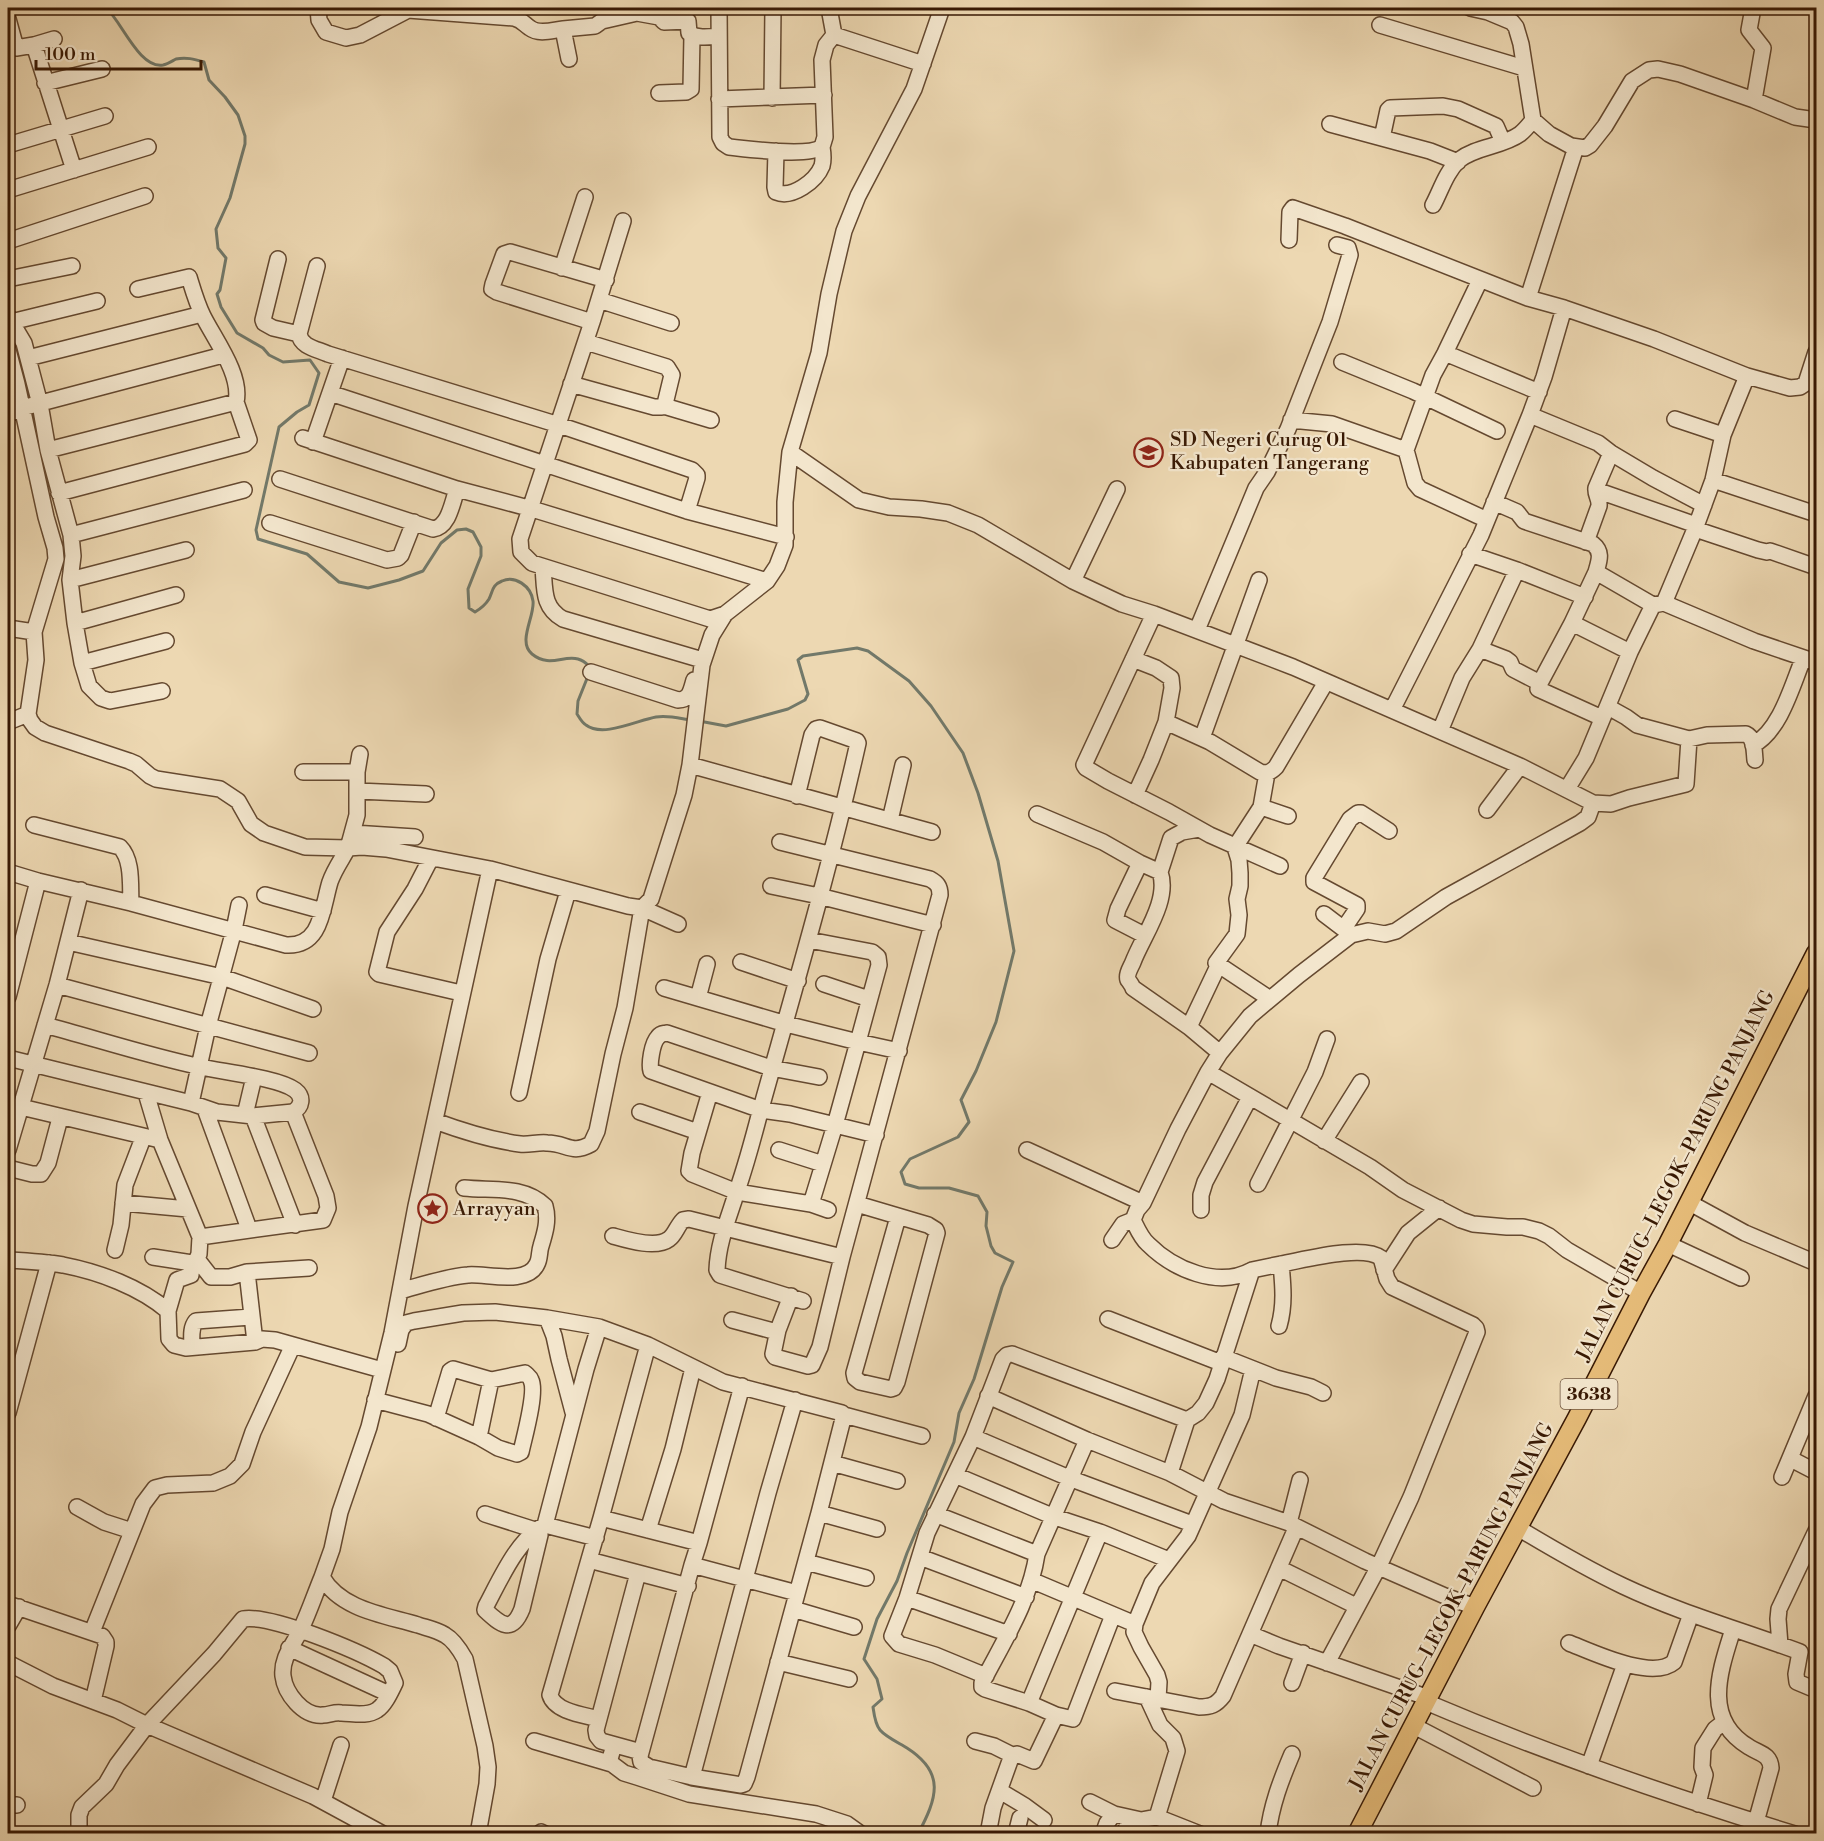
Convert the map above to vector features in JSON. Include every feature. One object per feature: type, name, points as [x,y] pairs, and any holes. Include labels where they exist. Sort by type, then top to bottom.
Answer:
[{"type":"main road","name":"JALAN CURUG–LEGOK–PARUNG PANJANG","points":[[1357,1833],[1474,1607],[1690,1203],[1816,953]]},
{"type":"street","points":[[318,8],[319,20],[326,32],[346,38],[360,35],[408,10],[514,18],[524,22],[532,30],[541,32],[595,26],[602,21],[637,13],[659,17],[664,22],[688,21],[689,33],[692,36],[691,89],[686,92],[658,93]]},
{"type":"street","points":[[719,8],[720,137],[723,143],[729,147],[776,151],[813,150],[822,147]]},
{"type":"street","points":[[772,98],[773,8]]},
{"type":"street","points":[[776,151],[774,186],[776,192],[781,194],[796,190],[818,174],[823,161],[822,147],[825,137],[822,60],[826,45],[834,35],[829,8]]},
{"type":"street","points":[[435,1121],[470,1133],[522,1144],[546,1142],[576,1150],[591,1144],[597,1131],[625,1008],[642,908],[654,892],[684,795],[690,765],[702,665],[712,635],[725,614],[767,580],[780,559],[786,537],[785,502],[790,452],[819,353],[829,294],[844,231],[858,196],[914,89],[942,8]]},
{"type":"street","points":[[1470,8],[1497,15],[1512,22],[1516,27],[1521,44],[1533,120],[1561,141],[1576,147],[1585,148],[1590,145],[1605,126],[1632,81],[1649,70],[1666,69],[1795,117],[1816,120]]},
{"type":"street","points":[[1753,8],[1749,30],[1763,48],[1754,100]]},
{"type":"street","points":[[8,19],[16,48],[54,39]]},
{"type":"street","points":[[1380,25],[1524,68]]},
{"type":"street","points":[[563,29],[569,59]]},
{"type":"street","points":[[834,35],[923,64]]},
{"type":"street","points":[[692,36],[719,36]]},
{"type":"street","points":[[34,45],[74,170]]},
{"type":"street","points":[[45,83],[102,69]]},
{"type":"street","points":[[719,99],[824,95]]},
{"type":"street","points":[[1382,138],[1390,108],[1443,106],[1458,109],[1496,126],[1503,142]]},
{"type":"street","points":[[8,145],[105,116]]},
{"type":"street","points":[[1432,205],[1447,176],[1458,162],[1470,153],[1503,142],[1523,132],[1533,120]]},
{"type":"street","points":[[1330,124],[1430,151],[1458,162]]},
{"type":"street","points":[[8,190],[148,147]]},
{"type":"street","points":[[1528,298],[1576,147]]},
{"type":"street","points":[[8,242],[145,196]]},
{"type":"street","points":[[562,268],[585,197]]},
{"type":"street","points":[[1289,240],[1290,213],[1293,208],[1528,298],[1654,339],[1747,376],[1796,388],[1812,378],[1816,352]]},
{"type":"street","points":[[623,220],[586,342],[532,509],[520,539],[521,552],[532,563],[543,567],[710,619],[725,614]]},
{"type":"street","points":[[1197,630],[1256,488],[1267,472],[1291,420],[1330,322],[1350,255],[1348,248],[1337,245]]},
{"type":"street","points":[[592,322],[492,289],[503,257],[507,252],[606,280]]},
{"type":"street","points":[[278,259],[263,320],[273,328],[298,334]]},
{"type":"street","points":[[8,279],[72,266]]},
{"type":"street","points":[[317,266],[298,334],[305,345],[559,425],[692,470],[697,478],[687,511]]},
{"type":"street","points":[[58,493],[245,444],[249,440],[236,402],[238,392],[228,361],[202,314],[189,277],[138,289]]},
{"type":"street","points":[[1480,280],[1433,375],[1414,422],[1406,450],[1415,483],[1420,489],[1487,520]]},
{"type":"street","points":[[599,300],[671,323]]},
{"type":"street","points":[[97,302],[9,319],[24,343],[40,404],[58,493],[71,535],[73,556],[70,580],[75,623],[82,663],[89,686],[101,698],[110,701],[162,691]]},
{"type":"street","points":[[1392,710],[1487,520],[1539,392],[1564,308]]},
{"type":"street","points":[[28,358],[202,314]]},
{"type":"street","points":[[586,342],[668,368],[672,375],[664,405]]},
{"type":"street","points":[[8,350],[15,411],[54,540],[56,559],[34,632],[36,660],[28,714],[35,727],[45,733],[129,760],[156,779],[220,789],[238,801],[251,824],[264,833],[305,847],[387,849],[490,868],[568,891],[642,908],[678,924]]},
{"type":"street","points":[[1445,353],[1539,392]]},
{"type":"street","points":[[15,411],[223,355]]},
{"type":"street","points":[[342,358],[330,393],[308,440],[457,489],[532,509],[767,580]]},
{"type":"street","points":[[1342,362],[1497,431]]},
{"type":"street","points":[[1567,789],[1586,758],[1630,651],[1659,604],[1696,527],[1713,480],[1723,435],[1747,376]]},
{"type":"street","points":[[572,384],[654,407],[664,405],[711,420]]},
{"type":"street","points":[[330,393],[687,511],[786,537]]},
{"type":"street","points":[[48,450],[236,402]]},
{"type":"street","points":[[1530,415],[1598,442],[1611,453],[1653,478],[1704,505]]},
{"type":"street","points":[[1675,419],[1723,435]]},
{"type":"street","points":[[1291,420],[1332,424],[1406,450]]},
{"type":"street","points":[[790,452],[859,500],[889,507],[948,513],[978,525],[1073,581],[1122,604],[1293,667],[1520,766],[1593,803],[1611,804],[1686,784],[1689,739]]},
{"type":"street","points":[[1586,542],[1600,502],[1595,494],[1596,489],[1611,453]]},
{"type":"street","points":[[280,479],[433,529],[440,527],[446,521],[457,489]]},
{"type":"street","points":[[1713,480],[1816,514]]},
{"type":"street","points":[[1073,581],[1117,489]]},
{"type":"street","points":[[1596,489],[1758,550],[1767,552],[1770,550],[1816,567]]},
{"type":"street","points":[[71,535],[244,490]]},
{"type":"street","points":[[1494,502],[1520,513],[1524,521],[1593,544],[1599,552],[1596,572],[1585,597],[1538,689],[1626,717],[1637,725],[1689,739],[1707,735],[1750,735],[1754,752],[1813,660],[1659,604],[1596,572]]},
{"type":"street","points":[[270,524],[387,560],[398,558],[401,555],[414,522]]},
{"type":"street","points":[[70,580],[186,550]]},
{"type":"street","points":[[1470,554],[1585,597]]},
{"type":"street","points":[[543,567],[547,604],[551,611],[563,619],[699,659]]},
{"type":"street","points":[[1440,731],[1462,678],[1480,649],[1517,570]]},
{"type":"street","points":[[1202,738],[1259,580]]},
{"type":"street","points":[[75,623],[176,595]]},
{"type":"street","points":[[1154,614],[1084,765],[1088,771],[1199,829],[1280,866]]},
{"type":"street","points":[[591,672],[669,698],[684,700],[690,694],[710,619]]},
{"type":"street","points":[[1572,623],[1630,651]]},
{"type":"street","points":[[8,628],[34,632]]},
{"type":"street","points":[[82,663],[166,641]]},
{"type":"street","points":[[1480,649],[1506,659],[1513,669],[1540,682]]},
{"type":"street","points":[[1133,659],[1156,668],[1171,678],[1172,688],[1166,722],[1135,795]]},
{"type":"street","points":[[1166,722],[1202,738],[1260,772],[1267,773],[1276,767],[1326,682]]},
{"type":"street","points":[[8,722],[28,714]]},
{"type":"street","points":[[780,842],[830,855],[930,879],[940,888],[933,925],[842,1257],[820,1347],[812,1365],[808,1366],[773,1354],[778,1330],[797,1299],[720,1275],[717,1270],[724,1229],[737,1192],[809,940],[819,896],[830,855],[843,807],[857,742],[820,728],[816,729],[812,735],[797,796]]},
{"type":"street","points":[[8,872],[296,946],[310,939],[316,930],[331,880],[348,848],[357,815],[357,772],[360,753]]},
{"type":"street","points":[[690,765],[932,832]]},
{"type":"street","points":[[890,820],[903,765]]},
{"type":"street","points":[[1487,810],[1520,766]]},
{"type":"street","points":[[303,772],[357,772]]},
{"type":"street","points":[[1189,1027],[1218,966],[1216,962],[1237,934],[1240,873],[1235,847],[1261,807],[1267,773]]},
{"type":"street","points":[[358,791],[426,794]]},
{"type":"street","points":[[1324,914],[1348,932],[1368,931],[1385,934],[1396,931],[1446,897],[1580,823],[1588,817],[1593,803]]},
{"type":"street","points":[[1261,807],[1288,816]]},
{"type":"street","points":[[1113,1240],[1123,1224],[1133,1220],[1143,1203],[1178,1129],[1220,1053],[1250,1016],[1348,932],[1357,905],[1314,882],[1314,879],[1350,819],[1360,813],[1389,831]]},
{"type":"street","points":[[1036,814],[1103,842],[1160,872]]},
{"type":"street","points":[[34,825],[120,847],[125,852],[128,861],[131,903]]},
{"type":"street","points":[[1199,829],[1182,832],[1171,838],[1160,872],[1163,881],[1159,904],[1128,974],[1128,981],[1133,988],[1189,1027],[1220,1053]]},
{"type":"street","points":[[353,832],[415,837]]},
{"type":"street","points":[[431,858],[415,889],[387,932],[377,972],[461,993]]},
{"type":"street","points":[[1140,863],[1115,920],[1144,935]]},
{"type":"street","points":[[387,1370],[416,1206],[490,868]]},
{"type":"street","points":[[8,998],[38,881]]},
{"type":"street","points":[[771,886],[933,925]]},
{"type":"street","points":[[8,1150],[57,985],[81,890]]},
{"type":"street","points":[[519,1093],[548,959],[568,891]]},
{"type":"street","points":[[266,895],[323,911]]},
{"type":"street","points":[[239,905],[199,1066],[198,1106],[249,1229]]},
{"type":"street","points":[[809,940],[876,955],[879,961],[812,1204]]},
{"type":"street","points":[[68,942],[222,977],[313,1009]]},
{"type":"street","points":[[741,962],[798,981]]},
{"type":"street","points":[[698,998],[707,964]]},
{"type":"street","points":[[1218,966],[1270,999]]},
{"type":"street","points":[[824,984],[869,999]]},
{"type":"street","points":[[57,985],[309,1053]]},
{"type":"street","points":[[664,988],[786,1024],[899,1052]]},
{"type":"street","points":[[8,1058],[198,1106],[249,1116],[293,1112],[302,1102],[296,1090],[272,1081],[199,1066],[45,1025]]},
{"type":"street","points":[[819,1077],[771,1068],[667,1034],[660,1035],[656,1040],[650,1060],[651,1071],[760,1110],[790,1114],[876,1135]]},
{"type":"street","points":[[1258,1184],[1315,1072],[1327,1039]]},
{"type":"street","points":[[1208,1072],[1370,1167],[1403,1190],[1461,1220],[1473,1224],[1523,1227],[1539,1231],[1641,1293]]},
{"type":"street","points":[[254,1077],[249,1116],[294,1225]]},
{"type":"street","points":[[1324,1141],[1361,1082]]},
{"type":"street","points":[[710,1092],[689,1171],[737,1192],[812,1204],[828,1210]]},
{"type":"street","points":[[146,1093],[160,1140],[200,1237],[191,1275],[177,1280],[168,1311],[171,1342],[178,1346],[192,1347],[275,1340],[387,1370]]},
{"type":"street","points":[[1201,1210],[1201,1195],[1205,1182],[1250,1097]]},
{"type":"street","points":[[21,1107],[160,1140]]},
{"type":"street","points":[[200,1237],[322,1220],[327,1212],[328,1204],[293,1112]]},
{"type":"street","points":[[640,1112],[698,1132]]},
{"type":"street","points":[[8,1168],[41,1174],[48,1163],[60,1118]]},
{"type":"street","points":[[115,1251],[121,1225],[125,1185],[143,1137]]},
{"type":"street","points":[[779,1150],[823,1164]]},
{"type":"street","points":[[1027,1150],[1143,1203]]},
{"type":"street","points":[[400,1291],[468,1275],[501,1278],[525,1275],[535,1268],[547,1223],[544,1206],[525,1193],[464,1188]]},
{"type":"street","points":[[123,1203],[188,1209]]},
{"type":"street","points":[[1690,1203],[1745,1233],[1816,1263]]},
{"type":"street","points":[[857,1204],[933,1227],[936,1230],[937,1237],[897,1382],[891,1389],[860,1382],[855,1378],[854,1373],[898,1217]]},
{"type":"street","points":[[1384,1270],[1408,1233],[1439,1208]]},
{"type":"street","points":[[613,1236],[634,1242],[660,1243],[671,1238],[682,1220],[690,1220],[842,1257]]},
{"type":"street","points":[[1133,1220],[1146,1243],[1168,1261],[1199,1275],[1225,1278],[1252,1270],[1339,1254],[1372,1253],[1381,1258],[1387,1279],[1392,1287],[1473,1325],[1477,1332],[1411,1497],[1379,1566],[1327,1663]]},
{"type":"street","points":[[1668,1244],[1741,1278]]},
{"type":"street","points":[[153,1257],[194,1261],[211,1277],[309,1268]]},
{"type":"street","points":[[8,1260],[64,1265],[97,1275],[136,1290],[158,1302],[168,1311]]},
{"type":"street","points":[[8,1413],[50,1263]]},
{"type":"street","points":[[1279,1326],[1284,1289],[1281,1264]]},
{"type":"street","points":[[1170,1473],[1186,1420],[1198,1413],[1206,1403],[1252,1270]]},
{"type":"street","points":[[247,1272],[255,1342]]},
{"type":"street","points":[[79,1833],[79,1815],[82,1807],[106,1784],[117,1765],[147,1725],[214,1654],[243,1619],[259,1618],[301,1630],[384,1666],[390,1671],[395,1683],[389,1694],[378,1710],[367,1714],[331,1713],[323,1715],[310,1712],[296,1702],[285,1684],[284,1664],[289,1648],[301,1630],[322,1577],[332,1549],[340,1512],[369,1427],[375,1400],[401,1330],[406,1323],[477,1312],[495,1312],[599,1327],[648,1345],[723,1382],[922,1436]]},
{"type":"street","points":[[192,1347],[193,1324],[196,1321],[251,1317]]},
{"type":"street","points":[[547,1318],[554,1336],[574,1415]]},
{"type":"street","points":[[1108,1319],[1323,1393]]},
{"type":"street","points":[[732,1320],[773,1331],[778,1330]]},
{"type":"street","points":[[540,1527],[516,1552],[486,1606],[486,1610],[495,1619],[504,1624],[514,1624],[522,1609],[539,1542],[540,1527],[599,1327]]},
{"type":"street","points":[[92,1632],[143,1504],[155,1488],[167,1485],[213,1483],[230,1476],[242,1464],[253,1432],[293,1345]]},
{"type":"street","points":[[599,1719],[564,1709],[553,1702],[550,1695],[596,1538],[648,1345]]},
{"type":"street","points":[[986,1676],[896,1642],[892,1636],[935,1514],[973,1437],[1003,1359],[1012,1354],[1186,1420]]},
{"type":"street","points":[[648,1530],[693,1368]]},
{"type":"street","points":[[375,1400],[436,1418],[498,1448],[517,1454],[521,1452],[529,1419],[532,1381],[521,1373],[491,1380],[453,1369],[450,1371],[436,1418]]},
{"type":"street","points":[[1157,1817],[1177,1751],[1173,1738],[1160,1725],[1152,1698],[1160,1682],[1134,1632],[1134,1624],[1152,1583],[1184,1543],[1242,1415],[1253,1369]]},
{"type":"street","points":[[479,1437],[491,1380]]},
{"type":"street","points":[[742,1386],[641,1752],[641,1762],[645,1765],[692,1778],[744,1784],[844,1415]]},
{"type":"street","points":[[988,1396],[1087,1440],[1170,1473],[1244,1509],[1293,1526],[1444,1596],[1474,1607]]},
{"type":"street","points":[[1782,1477],[1816,1396]]},
{"type":"street","points":[[692,1778],[795,1400]]},
{"type":"street","points":[[973,1437],[1069,1478],[1192,1524]]},
{"type":"street","points":[[1087,1440],[1037,1554],[1026,1597],[981,1685],[985,1689],[1072,1719],[1113,1615]]},
{"type":"street","points":[[1791,1459],[1816,1472]]},
{"type":"street","points":[[832,1463],[897,1481]]},
{"type":"street","points":[[955,1475],[1052,1516],[1100,1532],[1169,1560]]},
{"type":"street","points":[[1115,1691],[1199,1707],[1216,1704],[1223,1696],[1280,1568],[1293,1526],[1300,1480]]},
{"type":"street","points":[[77,1507],[104,1522],[132,1531]]},
{"type":"street","points":[[819,1513],[877,1529]]},
{"type":"street","points":[[485,1514],[596,1538]]},
{"type":"street","points":[[935,1514],[1037,1554]]},
{"type":"street","points":[[601,1518],[699,1543]]},
{"type":"street","points":[[1518,1528],[1595,1573],[1624,1587],[1691,1614],[1800,1652],[1797,1682],[1816,1690]]},
{"type":"street","points":[[1780,1645],[1779,1609],[1816,1531]]},
{"type":"street","points":[[1029,1703],[1100,1532]]},
{"type":"street","points":[[920,1557],[1026,1597]]},
{"type":"street","points":[[589,1560],[688,1586]]},
{"type":"street","points":[[806,1562],[866,1578]]},
{"type":"street","points":[[692,1565],[797,1593]]},
{"type":"street","points":[[1280,1568],[1356,1606]]},
{"type":"street","points":[[638,1573],[599,1719],[597,1736],[601,1741],[641,1752]]},
{"type":"street","points":[[322,1577],[341,1599],[356,1606],[442,1633],[460,1649],[465,1659],[488,1767],[488,1784],[478,1833]]},
{"type":"street","points":[[1030,1580],[1134,1624]]},
{"type":"street","points":[[907,1598],[1009,1634]]},
{"type":"street","points":[[8,1626],[13,1605],[102,1636],[106,1642],[93,1701]]},
{"type":"street","points":[[793,1609],[854,1627]]},
{"type":"street","points":[[1569,1643],[1624,1664],[1651,1668],[1671,1665],[1691,1614]]},
{"type":"street","points":[[1733,1629],[1718,1680],[1720,1709],[1724,1722],[1732,1734],[1748,1747],[1771,1760],[1771,1768],[1756,1822]]},
{"type":"street","points":[[1250,1634],[1427,1700],[1503,1734],[1589,1766],[1698,1804],[1795,1833]]},
{"type":"street","points":[[289,1648],[389,1694]]},
{"type":"street","points":[[1292,1683],[1303,1653]]},
{"type":"street","points":[[778,1662],[849,1679]]},
{"type":"street","points":[[8,1663],[53,1686],[117,1710],[323,1802],[383,1833]]},
{"type":"street","points":[[1589,1766],[1624,1664]]},
{"type":"street","points":[[975,1741],[1034,1761],[1056,1715]]},
{"type":"street","points":[[1698,1804],[1705,1775],[1702,1767],[1703,1748],[1715,1729],[1724,1722]]},
{"type":"street","points":[[1414,1726],[1533,1788]]},
{"type":"street","points":[[534,1741],[612,1764],[624,1773],[689,1794],[816,1814],[847,1824],[861,1833]]},
{"type":"street","points":[[323,1802],[341,1745]]},
{"type":"street","points":[[612,1764],[610,1759],[614,1745]]},
{"type":"street","points":[[1268,1833],[1276,1795],[1292,1754]]},
{"type":"street","points":[[988,1833],[993,1809],[1012,1755]]},
{"type":"street","points":[[1000,1791],[1044,1820]]},
{"type":"street","points":[[1090,1802],[1114,1814],[1141,1820],[1157,1817],[1200,1833]]},
{"type":"street","points":[[1103,1833],[1114,1814]]},
{"type":"street","points":[[1016,1833],[1020,1818]]},
{"type":"street","points":[[1124,1833],[1130,1818]]},
{"type":"waterway","points":[[109,8],[108,10],[132,44],[147,60],[163,65],[180,58],[204,62],[209,80],[238,115],[245,136],[245,144],[230,198],[216,229],[218,248],[226,258],[220,290],[217,294],[221,307],[237,333],[263,348],[269,355],[283,362],[310,360],[319,373],[309,405],[279,427],[256,530],[258,539],[307,554],[339,582],[368,588],[423,571],[441,543],[457,530],[466,529],[473,532],[481,547],[481,556],[468,589],[469,608],[475,612],[481,608],[488,601],[496,584],[512,579],[522,583],[526,586],[533,601],[526,636],[526,643],[532,654],[550,661],[578,659],[589,666]]},
{"type":"waterway","points":[[699,721],[726,726],[788,709],[805,700],[808,694],[798,660],[803,656],[857,648],[868,651],[909,681],[931,706],[963,753],[978,793],[998,861],[1014,951],[996,1022],[976,1071],[961,1100],[969,1122],[958,1137],[910,1159],[901,1172],[905,1184],[919,1188],[949,1188],[978,1196],[987,1212],[986,1226],[991,1246],[995,1253],[1013,1262],[1002,1287],[974,1379],[959,1413],[954,1442],[897,1581],[877,1619],[864,1659],[877,1679],[882,1699],[873,1707],[878,1728],[919,1757],[933,1777],[933,1798],[918,1834]]},
{"type":"waterway","points":[[588,676],[578,701],[577,714],[583,723],[593,729],[611,729],[660,716],[690,720]]},
{"type":"place","name":"SD Negeri Curug 01 Kabupaten Tangerang","points":[[1149,452]]},
{"type":"place","name":"Arrayyan","points":[[432,1209]]}]
